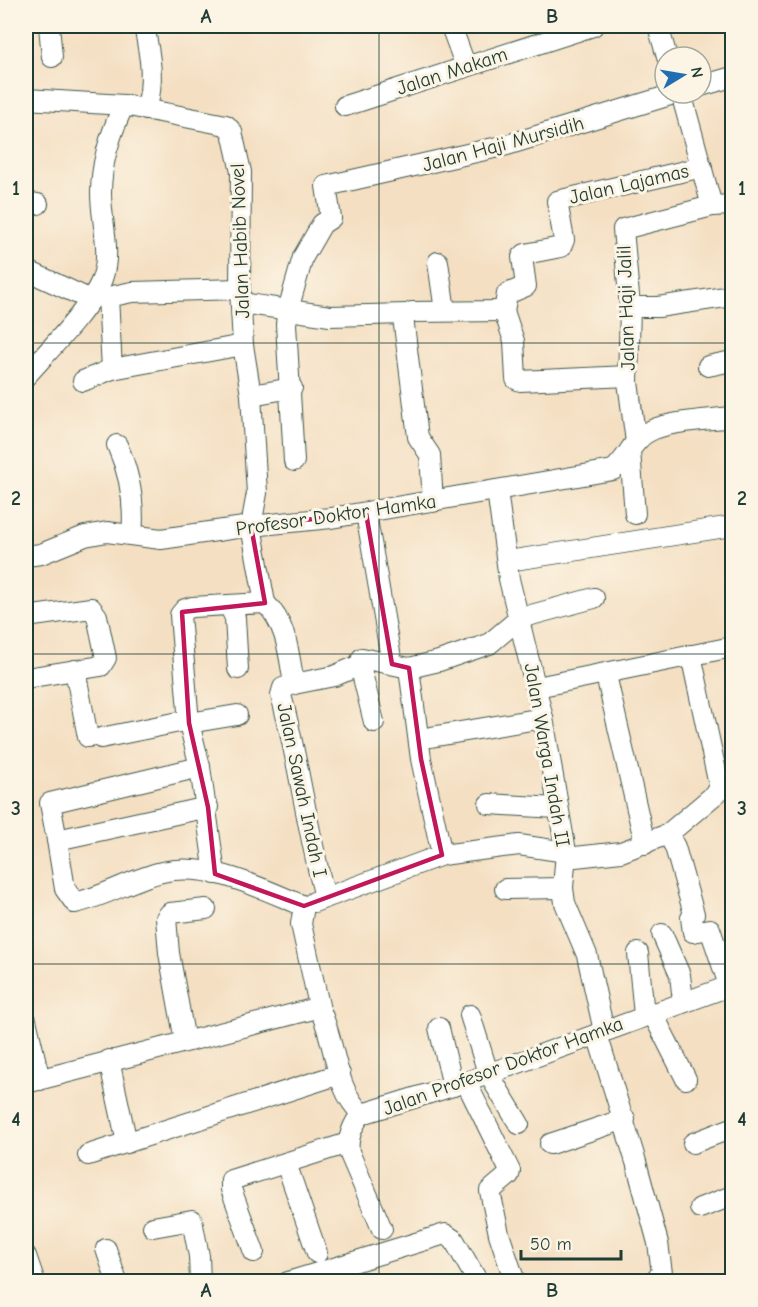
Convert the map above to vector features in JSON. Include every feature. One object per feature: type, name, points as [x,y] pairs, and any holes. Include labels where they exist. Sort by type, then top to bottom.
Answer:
[{"type":"street","points":[[49,26],[52,57]]},
{"type":"street","points":[[144,26],[152,71],[152,92],[146,110]]},
{"type":"street","points":[[451,26],[466,67]]},
{"type":"street","name":"Jalan Makam","points":[[345,106],[466,67],[574,28],[593,26]]},
{"type":"street","points":[[658,26],[664,45]]},
{"type":"street","points":[[713,83],[732,77]]},
{"type":"street","name":"Jalan Habib Novel","points":[[26,99],[123,105],[226,124],[232,132],[241,172],[240,296],[243,345],[251,395],[257,493],[251,526]]},
{"type":"street","name":"Jalan Haji Mursidih","points":[[288,310],[303,257],[322,224],[331,218],[326,186],[507,146],[653,101]]},
{"type":"street","points":[[26,376],[91,300],[102,278],[107,253],[101,202],[102,167],[111,133],[123,105]]},
{"type":"street","points":[[683,105],[712,206],[732,205]]},
{"type":"street","name":"Jalan Lajamas","points":[[504,311],[507,294],[526,286],[522,257],[525,254],[561,247],[564,240],[557,201],[702,167]]},
{"type":"street","name":"Jalan Haji Jalil","points":[[635,514],[628,376],[630,307],[623,233],[625,227],[712,206]]},
{"type":"street","points":[[438,262],[445,311]]},
{"type":"street","points":[[26,270],[91,300]]},
{"type":"street","points":[[112,369],[108,297],[132,292],[240,296],[288,310],[330,316],[404,316],[445,311],[504,311],[514,341],[516,379],[519,381],[628,376]]},
{"type":"street","points":[[630,307],[658,307],[732,296]]},
{"type":"street","points":[[288,310],[286,324],[292,388],[294,461]]},
{"type":"street","points":[[404,316],[418,437],[430,455],[433,501]]},
{"type":"street","points":[[83,381],[112,369],[243,345]]},
{"type":"street","points":[[708,366],[732,362]]},
{"type":"street","points":[[251,395],[292,388]]},
{"type":"street","name":"Profesor Doktor Hamka","points":[[26,556],[41,554],[85,536],[107,532],[161,539],[366,513],[613,470],[621,464],[633,446],[647,432],[732,417]]},
{"type":"street","points":[[117,445],[134,504],[132,535]]},
{"type":"street","name":"Jalan Warga Indah II","points":[[497,490],[509,579],[537,687],[566,855],[563,888],[565,903],[587,955],[600,1032],[662,1263],[662,1273],[654,1281]]},
{"type":"street","points":[[366,513],[397,660],[419,739],[442,855]]},
{"type":"street","points":[[215,874],[208,807],[189,722],[180,615],[185,609],[192,607],[230,607],[265,603],[251,526]]},
{"type":"street","points":[[508,561],[732,526]]},
{"type":"street","points":[[374,722],[360,664],[362,658],[397,660],[466,654],[489,644],[520,618],[594,598]]},
{"type":"street","name":"Jalan Sawah Indah I","points":[[265,603],[280,623],[286,639],[294,684],[283,688],[281,695],[298,760],[316,863],[325,897],[304,906]]},
{"type":"street","points":[[230,607],[235,618],[238,669]]},
{"type":"street","points":[[26,617],[85,608],[95,611],[105,662],[101,666],[26,678]]},
{"type":"street","points":[[537,687],[606,675],[732,647]]},
{"type":"street","points":[[325,897],[442,855],[519,845],[566,855],[621,852],[668,834],[726,785],[691,656]]},
{"type":"street","points":[[294,684],[334,676],[360,664]]},
{"type":"street","points":[[75,670],[94,738],[237,716]]},
{"type":"street","points":[[606,675],[645,844]]},
{"type":"street","points":[[419,739],[543,718]]},
{"type":"street","points":[[200,767],[50,803],[65,889],[75,903],[98,898],[137,880],[165,871],[215,874],[257,886],[304,906]]},
{"type":"street","points":[[489,804],[557,808]]},
{"type":"street","points":[[57,840],[208,807]]},
{"type":"street","points":[[668,834],[675,847],[694,914],[691,918],[693,932],[710,928],[732,988]]},
{"type":"street","points":[[505,889],[563,888]]},
{"type":"street","name":"Jalan Profesor Doktor Hamka","points":[[304,906],[302,924],[320,1010],[340,1074],[354,1106],[362,1114],[488,1074],[683,1001],[732,988]]},
{"type":"street","points":[[185,1041],[169,953],[166,918],[170,913],[207,909]]},
{"type":"street","points":[[662,934],[680,975],[683,1001]]},
{"type":"street","points":[[638,953],[648,1014],[686,1079]]},
{"type":"street","points":[[26,1020],[33,1082],[109,1060],[313,1009],[320,1010]]},
{"type":"street","points":[[470,1015],[488,1074],[519,1124]]},
{"type":"street","points":[[439,1028],[459,1084],[510,1171],[509,1175],[490,1191],[499,1234],[515,1281]]},
{"type":"street","points":[[109,1060],[127,1143]]},
{"type":"street","points":[[88,1155],[340,1074]]},
{"type":"street","points":[[362,1114],[357,1120],[348,1143],[382,1229]]},
{"type":"street","points":[[550,1144],[625,1119]]},
{"type":"street","points":[[693,1143],[732,1128]]},
{"type":"street","points":[[254,1252],[231,1189],[231,1180],[348,1143]]},
{"type":"street","points":[[286,1163],[317,1253]]},
{"type":"street","points":[[700,1208],[732,1196]]},
{"type":"street","points":[[153,1227],[192,1220],[201,1281]]},
{"type":"street","points":[[288,1281],[446,1234],[454,1240],[478,1281]]},
{"type":"street","points":[[106,1249],[117,1281]]},
{"type":"street","points":[[26,1256],[35,1281]]},
{"type":"highlighted area","points":[[366,513],[392,664],[409,668],[421,759],[442,855],[304,906],[215,874],[208,807],[189,723],[182,612],[265,603],[251,526]]}]
